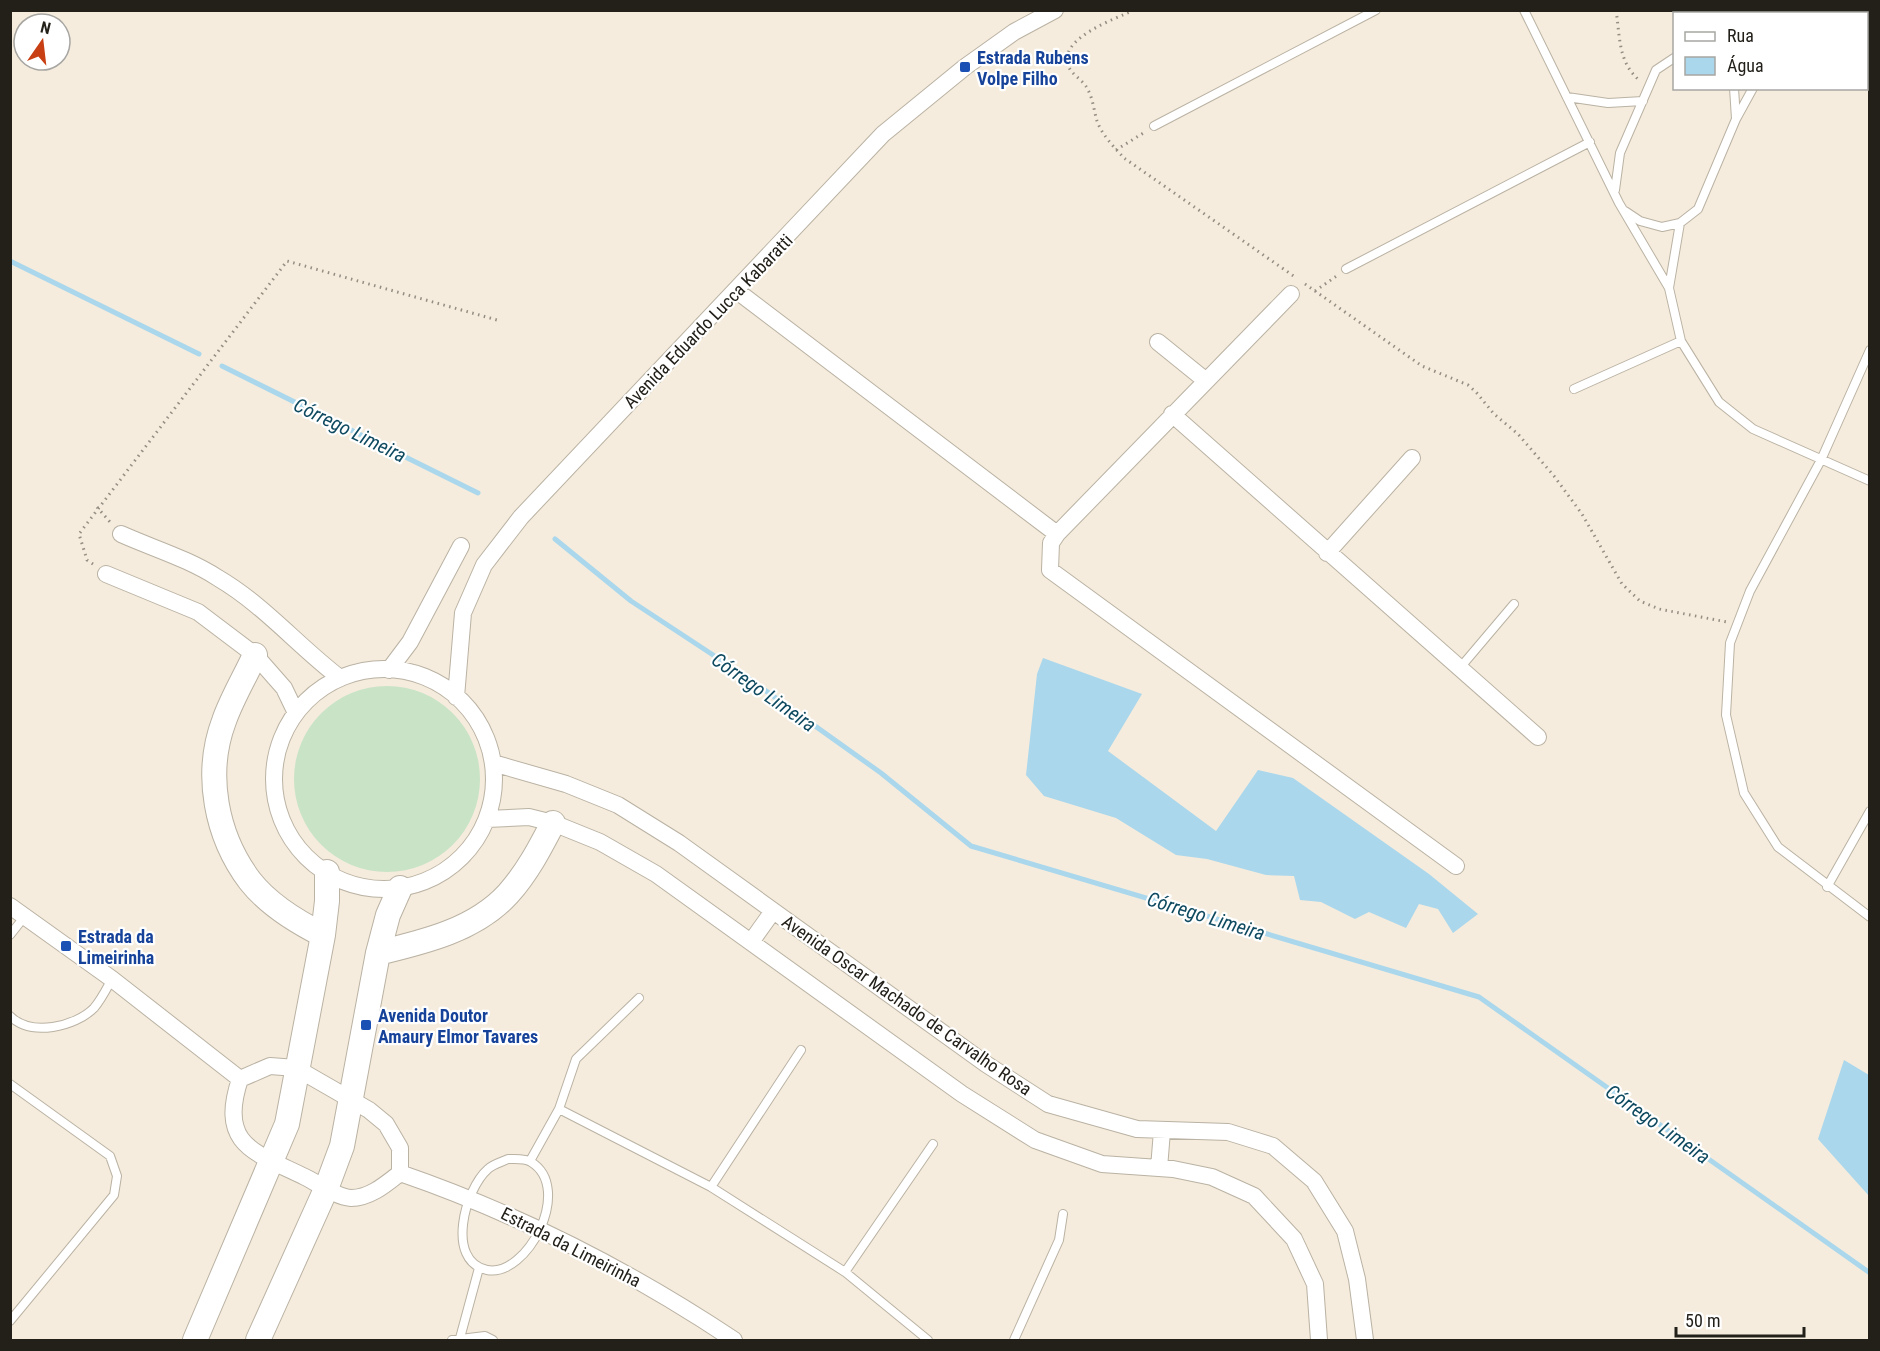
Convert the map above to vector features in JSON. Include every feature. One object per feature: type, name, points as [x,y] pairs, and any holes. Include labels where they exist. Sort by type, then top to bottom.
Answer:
[{"type":"street","name":"Avenida Eduardo Lucca Kabaratti","points":[[456,697],[463,613],[484,565],[521,517],[883,134],[965,66],[1014,32],[1055,10]]},
{"type":"street","points":[[737,291],[1057,534]]},
{"type":"street","points":[[1291,294],[1057,534],[1051,543],[1050,570],[1456,866]]},
{"type":"street","points":[[1158,342],[1205,380]]},
{"type":"street","points":[[1172,414],[1538,737]]},
{"type":"street","points":[[1327,553],[1412,458]]},
{"type":"street","points":[[121,534],[217,577],[266,611],[309,655],[340,678]]},
{"type":"street","points":[[389,670],[410,642],[461,546]]},
{"type":"street","points":[[106,574],[198,612],[255,655],[284,688],[296,713]]},
{"type":"street","points":[[255,655],[223,722],[212,775],[223,835],[250,882],[296,921],[323,935]]},
{"type":"street","points":[[368,670],[389,670],[425,676],[456,697],[471,711],[486,735],[493,763],[494,792],[487,819],[473,844],[453,865],[428,880],[400,888],[372,888],[344,881],[327,872],[298,847],[283,822],[275,795],[274,766],[279,747],[296,713],[316,692],[340,678],[368,670]]},
{"type":"street","name":"Avenida Oscar Machado de Carvalho Rosa","points":[[493,763],[566,784],[618,805],[679,843],[986,1064],[1048,1104],[1137,1129],[1228,1131],[1273,1146],[1314,1181],[1345,1231],[1357,1279],[1365,1341]]},
{"type":"street","points":[[487,819],[529,817],[554,824],[600,842],[656,874],[962,1094],[1035,1140],[1102,1164],[1159,1168],[1212,1177],[1254,1196],[1294,1239],[1315,1284],[1319,1341]]},
{"type":"street","points":[[378,953],[421,942],[466,925],[491,907],[507,895],[536,856],[554,824]]},
{"type":"street","points":[[195,1341],[287,1124],[323,935],[327,901],[327,872]]},
{"type":"street","points":[[258,1341],[326,1189],[342,1146],[353,1099],[378,953],[388,915],[400,888]]},
{"type":"street","points":[[10,906],[112,979],[240,1079]]},
{"type":"street","points":[[751,942],[773,911]]},
{"type":"street","points":[[270,1066],[296,1068],[353,1099],[386,1124],[400,1148],[400,1173],[378,1190],[351,1198],[326,1189],[253,1152],[235,1130],[232,1104],[240,1079],[270,1066]]},
{"type":"street","points":[[1159,1168],[1162,1131]]},
{"type":"street","name":"Estrada da Limeirinha","points":[[400,1173],[470,1197],[542,1229],[673,1300],[734,1341]]},
{"type":"lane","points":[[1155,126],[1376,10]]},
{"type":"lane","points":[[1524,10],[1624,211],[1669,288],[1681,341],[1719,402],[1753,429],[1869,482]]},
{"type":"lane","points":[[1614,191],[1620,153],[1648,87],[1656,70],[1673,59]]},
{"type":"lane","points":[[1734,90],[1736,119]]},
{"type":"lane","points":[[1624,211],[1640,221],[1662,226],[1680,223],[1698,209],[1736,119],[1752,90]]},
{"type":"lane","points":[[1567,98],[1608,103],[1642,101]]},
{"type":"lane","points":[[1346,269],[1590,142]]},
{"type":"lane","points":[[1669,288],[1680,223]]},
{"type":"lane","points":[[1574,389],[1681,341]]},
{"type":"lane","points":[[1869,350],[1821,460],[1750,591],[1737,624],[1730,643],[1726,715],[1744,793],[1778,847],[1827,887],[1869,917]]},
{"type":"lane","points":[[1459,669],[1515,604]]},
{"type":"lane","points":[[1827,887],[1869,811]]},
{"type":"lane","points":[[10,935],[25,916]]},
{"type":"lane","points":[[11,1019],[35,1028],[66,1024],[93,1008],[112,979]]},
{"type":"lane","points":[[530,1161],[559,1109],[576,1059],[639,998]]},
{"type":"lane","points":[[711,1187],[801,1050]]},
{"type":"lane","points":[[10,1084],[110,1156],[117,1176],[114,1195],[10,1321]]},
{"type":"lane","points":[[559,1109],[711,1187],[845,1272],[928,1341]]},
{"type":"lane","points":[[845,1272],[933,1144]]},
{"type":"lane","points":[[508,1159],[530,1161],[543,1173],[549,1192],[542,1229],[529,1248],[511,1263],[491,1271],[479,1268],[466,1255],[461,1234],[470,1197],[488,1169],[508,1159]]},
{"type":"lane","points":[[1014,1341],[1059,1240],[1064,1214]]},
{"type":"lane","points":[[479,1268],[456,1339],[485,1336],[493,1341]]},
{"type":"path","points":[[1134,10],[1082,36],[1074,42],[1067,57],[1068,66],[1089,90],[1098,123],[1116,150],[1422,366],[1458,381],[1476,392],[1494,414],[1518,434],[1554,476],[1582,514],[1622,584],[1640,601],[1659,609],[1737,624]]},
{"type":"path","points":[[1616,10],[1621,50],[1627,68],[1648,87]]},
{"type":"path","points":[[1116,150],[1155,126]]},
{"type":"path","points":[[106,574],[87,560],[79,534],[287,261],[497,320]]},
{"type":"path","points":[[1315,291],[1346,269]]},
{"type":"green space","points":[[387,686],[405,687],[423,693],[439,701],[453,713],[465,727],[473,743],[479,761],[479,797],[473,815],[465,831],[453,845],[439,857],[423,865],[405,871],[387,872],[369,871],[351,865],[335,857],[321,845],[309,831],[301,815],[295,797],[294,779],[295,761],[301,743],[309,727],[321,713],[335,701],[351,693],[369,687]]},
{"type":"water","points":[[1043,658],[1142,694],[1108,751],[1216,831],[1258,770],[1293,778],[1429,874],[1478,914],[1453,933],[1438,909],[1419,904],[1406,928],[1369,912],[1355,919],[1321,902],[1300,900],[1294,876],[1266,875],[1207,859],[1176,855],[1116,818],[1044,796],[1026,775],[1037,674]]},
{"type":"water","points":[[1844,1060],[1869,1075],[1869,1196],[1818,1139]]},
{"type":"waterway","name":"Córrego Limeira","points":[[10,261],[199,354]]},
{"type":"waterway","name":"Córrego Limeira","points":[[222,366],[478,493]]},
{"type":"waterway","name":"Córrego Limeira","points":[[555,539],[631,601],[745,676],[881,773],[971,846],[1479,997],[1870,1273]]},
{"type":"place","name":"Estrada Rubens Volpe Filho","points":[[965,67]]},
{"type":"place","name":"Estrada da Limeirinha","points":[[66,946]]},
{"type":"place","name":"Avenida Doutor Amaury Elmor Tavares","points":[[366,1025]]}]
